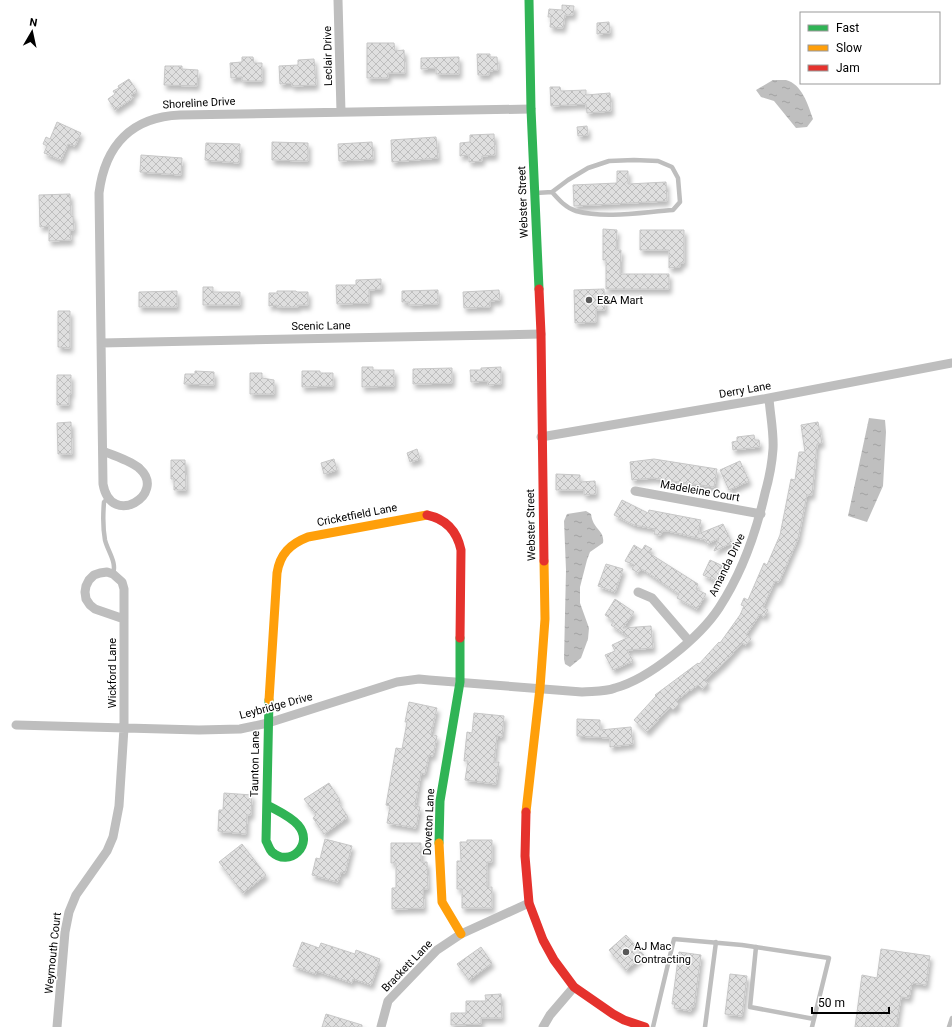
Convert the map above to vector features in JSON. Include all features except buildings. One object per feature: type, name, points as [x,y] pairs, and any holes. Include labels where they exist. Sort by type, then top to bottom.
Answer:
[{"type":"main road","name":"Webster Street","points":[[529,0],[531,109],[541,334],[541,437],[545,619],[540,688],[525,821],[525,856],[530,903],[543,940],[554,960],[574,987],[613,1014],[624,1020],[645,1027]]},
{"type":"main road","name":"Cricketfield Lane","points":[[268,723],[278,566],[282,554],[286,549],[296,541],[308,537],[427,515],[434,515],[444,520],[456,534],[461,550],[460,682]]},
{"type":"main road","name":"Doveton Lane","points":[[460,682],[440,801],[439,854],[442,902],[461,934]]},
{"type":"main road","name":"Taunton Lane","points":[[267,805],[296,822],[304,832],[304,844],[297,854],[284,858],[278,856],[272,853],[266,841],[268,723]]},
{"type":"street","name":"Leclair Drive","points":[[338,0],[341,112]]},
{"type":"street","name":"Shoreline Drive","points":[[108,498],[105,492],[104,484],[103,451],[99,194],[101,177],[106,162],[113,148],[124,137],[134,128],[149,120],[165,115],[531,109]]},
{"type":"street","name":"Scenic Lane","points":[[101,343],[541,334]]},
{"type":"street","name":"Derry Lane","points":[[541,437],[769,398],[952,363]]},
{"type":"street","name":"Amanda Drive","points":[[540,688],[582,692],[616,688],[648,673],[689,641],[709,621],[732,586],[756,532],[770,474],[773,449],[769,398]]},
{"type":"street","points":[[103,451],[135,465],[140,469],[146,481],[144,495],[134,504],[121,506],[108,498]]},
{"type":"street","name":"Madeleine Court","points":[[635,491],[760,514]]},
{"type":"street","points":[[113,574],[106,572],[94,575],[86,586],[86,599],[95,609],[124,619]]},
{"type":"street","name":"Wickford Lane","points":[[113,574],[122,582],[124,588],[124,728]]},
{"type":"street","points":[[638,592],[652,598],[689,641]]},
{"type":"street","name":"Leybridge Drive","points":[[16,725],[220,730],[255,727],[397,682],[419,679],[540,688]]},
{"type":"street","name":"Weymouth Court","points":[[57,1027],[66,922],[72,902],[107,851],[113,838],[119,806],[124,728]]},
{"type":"street","name":"Brackett Lane","points":[[381,1027],[388,1001],[437,950],[461,934],[530,903]]},
{"type":"street","points":[[543,1027],[550,1015],[574,987]]},
{"type":"lane","points":[[535,193],[552,192],[588,168],[609,161],[658,161],[672,167],[678,178],[680,202],[673,210],[605,215],[575,211],[560,202],[552,192]]},
{"type":"lane","points":[[108,498],[104,502],[104,531],[106,544],[115,566],[113,574]]},
{"type":"lane","points":[[653,1027],[674,939],[716,942],[829,958],[812,1027]]},
{"type":"lane","points":[[705,1027],[716,942]]},
{"type":"lane","points":[[756,947],[750,1007],[814,1019]]},
{"type":"lane","points":[[949,1027],[952,1018]]},
{"type":"water","points":[[773,80],[786,80],[792,82],[800,90],[813,119],[807,127],[796,128],[774,101],[761,97],[756,90]]},
{"type":"water","points":[[869,418],[885,420],[886,432],[883,486],[867,522],[848,516]]},
{"type":"water","points":[[586,511],[591,514],[594,523],[601,532],[603,543],[590,552],[587,560],[580,587],[580,603],[589,628],[588,639],[581,658],[570,667],[565,664],[564,659],[566,570],[564,521],[567,514]]},
{"type":"traffic: fast","points":[[529,0],[531,109],[539,289]]},
{"type":"traffic: fast","points":[[439,843],[440,801],[460,682],[460,638]]},
{"type":"traffic: fast","points":[[267,805],[291,819],[298,825],[302,833],[304,840],[302,847],[292,856],[279,856],[272,852],[266,841],[269,700]]},
{"type":"traffic: slow","points":[[269,700],[277,573],[278,566],[287,550],[291,546],[308,537],[427,515]]},
{"type":"traffic: slow","points":[[526,812],[540,688],[545,619],[544,561]]},
{"type":"traffic: slow","points":[[439,843],[442,902],[461,934]]},
{"type":"traffic: jam","points":[[539,289],[544,561]]},
{"type":"traffic: jam","points":[[427,515],[440,519],[450,527],[457,537],[461,550],[460,638]]},
{"type":"traffic: jam","points":[[526,812],[525,856],[529,903],[543,940],[554,960],[574,987],[613,1014],[624,1020],[645,1027]]},
{"type":"place","name":"E&A Mart","points":[[589,300]]},
{"type":"place","name":"AJ Mac Contracting","points":[[626,952]]}]
